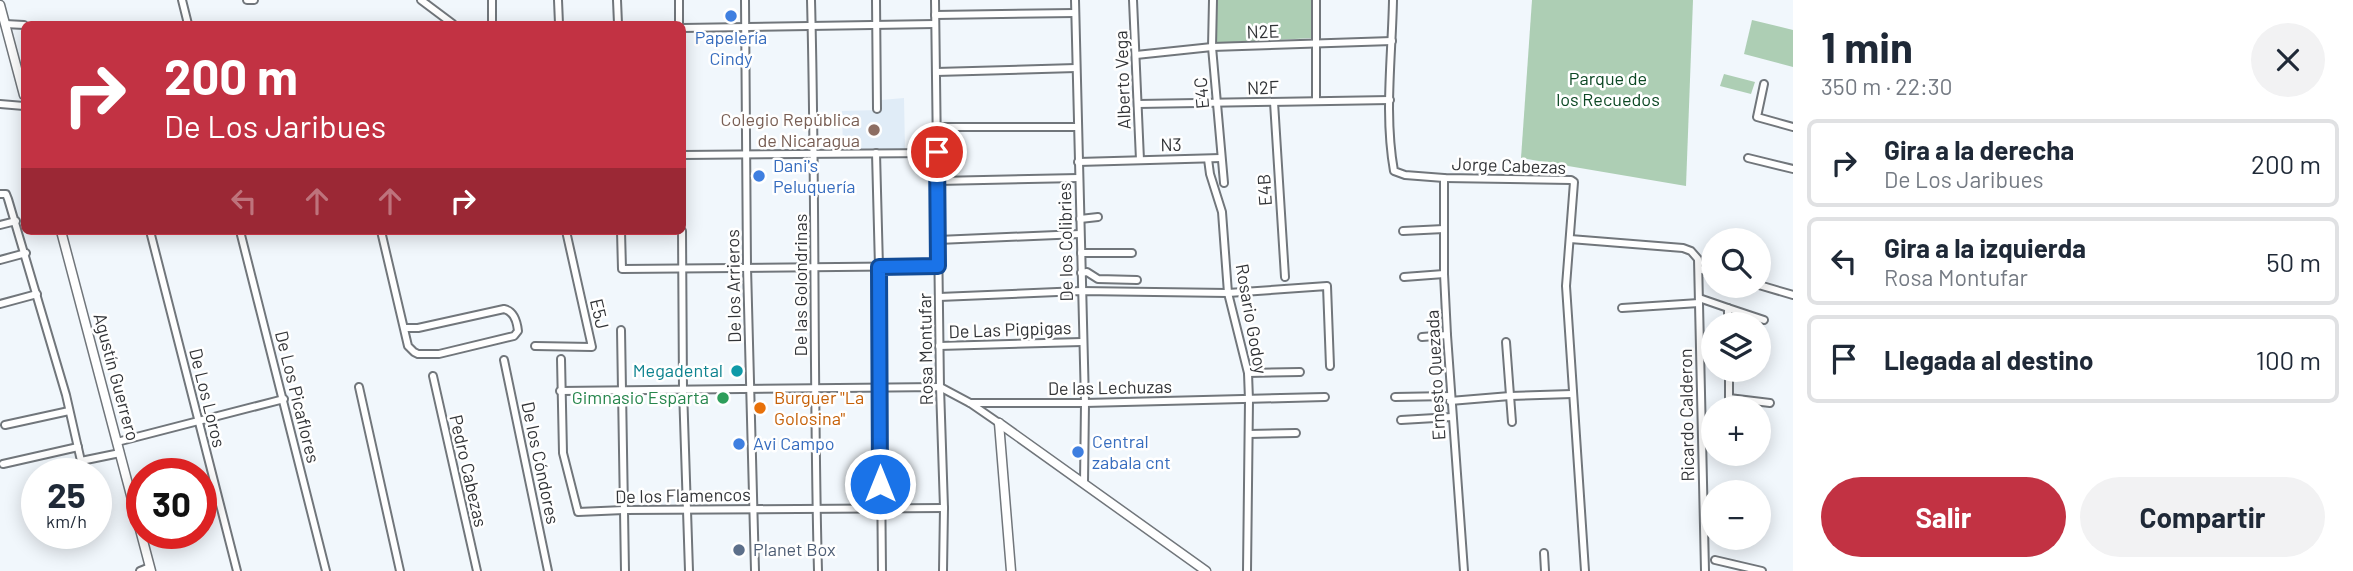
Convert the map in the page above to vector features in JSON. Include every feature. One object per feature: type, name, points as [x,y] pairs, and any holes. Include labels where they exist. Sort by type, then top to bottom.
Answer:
[{"type":"street","points":[[183,0],[187,21]]},
{"type":"street","points":[[247,0],[254,0]]},
{"type":"street","points":[[422,0],[449,21]]},
{"type":"street","points":[[492,0],[492,21]]},
{"type":"street","points":[[558,0],[559,21]]},
{"type":"street","points":[[617,0],[618,21]]},
{"type":"street","points":[[678,0],[680,21]]},
{"type":"street","name":"De los Arrieros","points":[[745,0],[747,267],[755,571]]},
{"type":"street","name":"De las Golondrinas","points":[[811,0],[815,153],[814,388],[818,571]]},
{"type":"street","points":[[876,0],[877,109]]},
{"type":"street","name":"Rosa Montufar","points":[[935,0],[943,571]]},
{"type":"street","name":"De los Colibries","points":[[1075,0],[1085,402],[1084,483]]},
{"type":"street","name":"Alberto Vega","points":[[1133,0],[1140,160]]},
{"type":"street","name":"E4C","points":[[1213,0],[1212,47],[1224,183]]},
{"type":"street","points":[[1316,0],[1316,100]]},
{"type":"street","name":"Jorge Cabezas","points":[[1393,0],[1390,153],[1394,171],[1405,175],[1444,178],[1571,180],[1575,186],[1566,286],[1585,571]]},
{"type":"street","points":[[0,5],[21,84]]},
{"type":"street","points":[[935,15],[1075,13]]},
{"type":"street","points":[[5,24],[21,25]]},
{"type":"street","points":[[686,26],[935,24]]},
{"type":"street","name":"N2E","points":[[1136,55],[1212,47],[1392,41]]},
{"type":"street","points":[[936,72],[1076,68]]},
{"type":"street","points":[[1764,84],[1757,117],[1793,127]]},
{"type":"street","name":"N2F","points":[[1138,104],[1390,100]]},
{"type":"street","name":"E4B","points":[[1273,102],[1285,277]]},
{"type":"street","points":[[0,104],[21,106]]},
{"type":"street","points":[[936,127],[1077,127]]},
{"type":"street","points":[[686,155],[937,152]]},
{"type":"street","points":[[876,153],[881,571]]},
{"type":"street","name":"N3","points":[[1078,162],[1221,158]]},
{"type":"street","points":[[1748,158],[1793,169]]},
{"type":"street","name":"Rosario Godoy","points":[[1208,159],[1222,212],[1228,293],[1248,373],[1250,400],[1247,571]]},
{"type":"street","points":[[937,181],[1079,178]]},
{"type":"street","name":"Ernesto Quezada","points":[[1444,178],[1444,274],[1450,398],[1464,571]]},
{"type":"street","points":[[0,194],[5,194],[8,199],[26,253],[81,461],[120,453]]},
{"type":"street","points":[[1080,219],[1098,217]]},
{"type":"street","points":[[0,225],[16,221]]},
{"type":"street","points":[[1403,231],[1444,229]]},
{"type":"street","points":[[938,240],[1080,234]]},
{"type":"street","name":"Agustín Guerrero","points":[[62,235],[151,569]]},
{"type":"street","name":"De Los Loros","points":[[151,235],[237,571]]},
{"type":"street","name":"De Los Picaflores","points":[[241,235],[326,571]]},
{"type":"street","points":[[382,235],[408,346],[418,354],[439,354],[514,336],[518,329],[513,315],[503,309],[418,328],[404,328]]},
{"type":"street","name":"E5J","points":[[535,345],[592,347],[567,235]]},
{"type":"street","points":[[621,235],[622,269],[938,266]]},
{"type":"street","points":[[682,235],[683,389],[689,571]]},
{"type":"street","name":"Ricardo Calderon","points":[[1570,239],[1683,248],[1691,251],[1698,259],[1705,571]]},
{"type":"street","points":[[0,260],[26,253]]},
{"type":"street","points":[[1081,253],[1132,253]]},
{"type":"street","points":[[1081,273],[1087,272],[1098,279],[1137,281]]},
{"type":"street","points":[[1404,277],[1444,274]]},
{"type":"street","points":[[939,297],[1081,291],[1228,293],[1327,286],[1330,366]]},
{"type":"street","points":[[1771,289],[1793,295]]},
{"type":"street","points":[[0,304],[37,294]]},
{"type":"street","points":[[1622,308],[1699,300],[1740,312]]},
{"type":"street","points":[[621,330],[625,571]]},
{"type":"street","points":[[1422,337],[1447,335]]},
{"type":"street","name":"De Las Pigpigas","points":[[939,346],[1082,342]]},
{"type":"street","points":[[1506,342],[1512,422]]},
{"type":"street","name":"De los Flamencos","points":[[561,359],[563,453],[578,512],[944,508]]},
{"type":"street","name":"De los Cóndores","points":[[504,360],[548,571]]},
{"type":"street","points":[[1248,373],[1300,372]]},
{"type":"street","name":"Pedro Cabezas","points":[[432,376],[477,571]]},
{"type":"street","points":[[359,387],[400,571]]},
{"type":"street","points":[[560,391],[940,387],[970,402],[1206,571]]},
{"type":"street","points":[[1395,397],[1572,394]]},
{"type":"street","points":[[1250,400],[1325,397]]},
{"type":"street","points":[[117,442],[284,399]]},
{"type":"street","name":"De las Lechuzas","points":[[970,402],[1250,400]]},
{"type":"street","points":[[5,425],[69,411]]},
{"type":"street","points":[[1401,420],[1451,417]]},
{"type":"street","points":[[999,423],[1011,571]]},
{"type":"street","points":[[1249,434],[1296,433]]},
{"type":"street","points":[[3,464],[78,447]]},
{"type":"street","points":[[1544,554],[1545,571]]},
{"type":"street","points":[[1715,560],[1762,571]]},
{"type":"street","points":[[140,571],[151,569]]},
{"type":"shaded area","name":"Colegio República de Nicaragua","points":[[904,98],[905,149],[843,149],[842,111],[879,110],[881,100]]},
{"type":"green space","points":[[1214,0],[1313,0],[1314,38],[1215,43]]},
{"type":"green space","name":"Parque de los Recuedos","points":[[1532,0],[1693,0],[1686,186],[1521,158]]},
{"type":"green space","points":[[1752,20],[1793,30],[1793,67],[1744,54]]},
{"type":"green space","points":[[1724,74],[1755,82],[1751,94],[1720,86]]},
{"type":"place","name":"Papelería Cindy","points":[[731,16]]},
{"type":"place","name":"Colegio República de Nicaragua","points":[[874,130]]},
{"type":"place","name":"Dani's Peluquería","points":[[759,176]]},
{"type":"place","name":"Megadental","points":[[737,371]]},
{"type":"place","name":"Gimnasio Esparta","points":[[723,398]]},
{"type":"place","name":"Burguer \"La Golosina\"","points":[[760,408]]},
{"type":"place","name":"Avi Campo","points":[[739,444]]},
{"type":"place","name":"Central zabala cnt","points":[[1078,452]]},
{"type":"place","name":"Planet Box","points":[[739,550]]},
{"type":"route","points":[[880,484],[879,267],[938,266],[937,152]]}]
